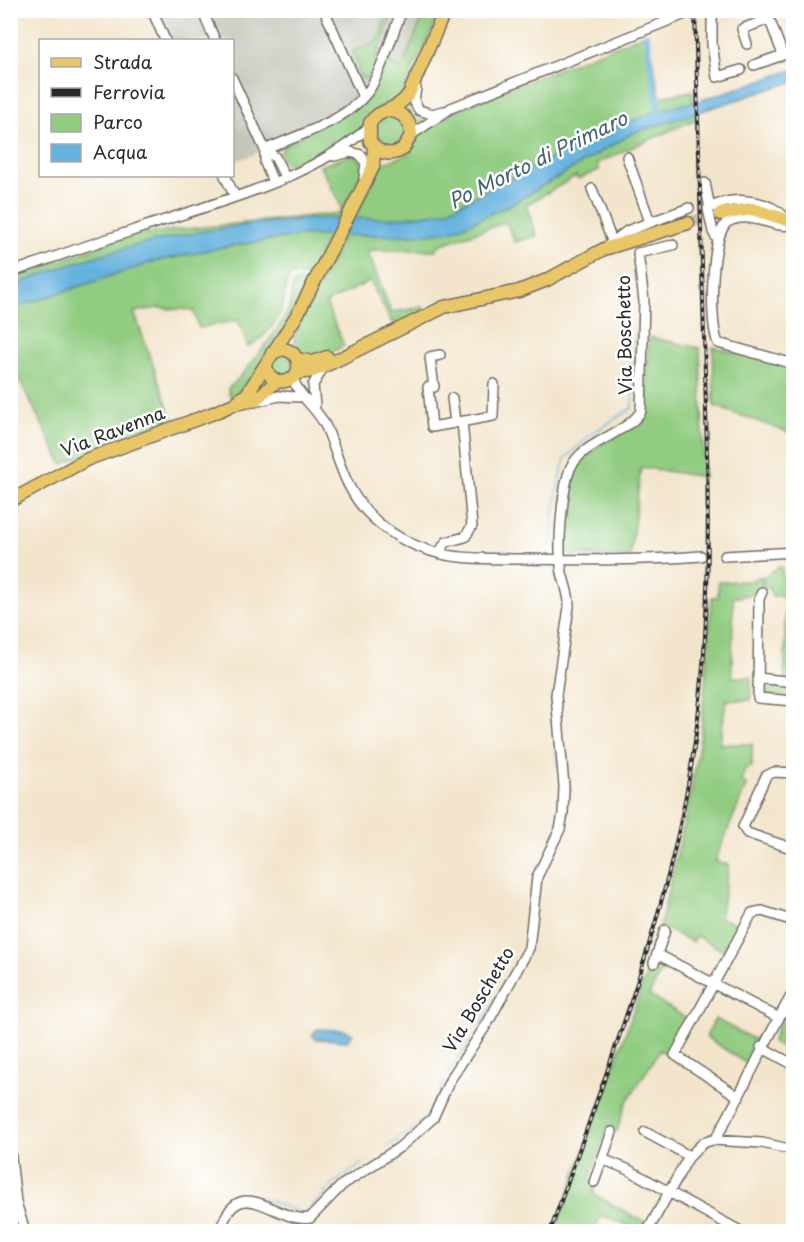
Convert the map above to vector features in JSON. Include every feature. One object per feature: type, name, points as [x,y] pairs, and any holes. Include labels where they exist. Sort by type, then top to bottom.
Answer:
[{"type":"main road","points":[[373,167],[369,127],[377,115],[399,106],[408,94],[445,10]]},
{"type":"main road","points":[[272,353],[297,315],[373,167],[389,154],[404,149],[409,125],[408,94]]},
{"type":"main road","points":[[391,111],[409,125]]},
{"type":"main road","points":[[372,144],[389,154]]},
{"type":"main road","points":[[713,211],[746,208],[791,222]]},
{"type":"main road","name":"Via Ravenna","points":[[239,404],[266,366],[272,353],[283,349],[308,363],[318,361],[455,303],[509,294],[529,288],[608,245],[688,223]]},
{"type":"main road","points":[[266,366],[270,376],[287,379],[296,357],[291,333],[297,315]]},
{"type":"main road","name":"Via Ravenna","points":[[10,501],[88,459],[262,395],[287,379],[324,366],[387,331]]},
{"type":"street","points":[[152,10],[165,39]]},
{"type":"street","points":[[202,10],[216,39]]},
{"type":"street","points":[[324,10],[363,97]]},
{"type":"street","points":[[265,150],[340,115],[363,97],[374,80],[402,10]]},
{"type":"street","points":[[409,125],[424,126],[446,111],[695,10]]},
{"type":"street","points":[[712,10],[712,44],[717,77],[741,70]]},
{"type":"street","points":[[747,44],[742,29],[767,15],[783,55],[754,65]]},
{"type":"street","points":[[424,60],[415,92],[416,106],[427,113],[446,111]]},
{"type":"street","points":[[234,82],[265,150],[265,163],[273,182]]},
{"type":"street","points":[[329,157],[369,127]]},
{"type":"street","points":[[355,137],[372,144]]},
{"type":"street","points":[[265,150],[275,157],[285,177]]},
{"type":"street","points":[[10,273],[235,197],[329,157],[351,152],[364,159],[366,170],[356,200]]},
{"type":"street","points":[[627,157],[650,222]]},
{"type":"street","points":[[225,177],[235,197]]},
{"type":"street","points":[[705,183],[713,211],[713,232],[718,240]]},
{"type":"street","points":[[592,189],[608,245]]},
{"type":"street","points":[[713,211],[735,202],[769,205],[791,222],[786,226],[754,218],[740,218],[724,224],[712,263],[717,343],[794,364]]},
{"type":"street","name":"Via Ravenna","points":[[608,245],[627,231],[689,208]]},
{"type":"street","name":"Via Boschetto","points":[[220,1232],[228,1212],[238,1203],[246,1201],[262,1203],[297,1218],[310,1218],[342,1185],[423,1129],[436,1115],[450,1080],[487,1024],[526,954],[532,936],[537,877],[560,829],[564,809],[556,695],[569,600],[561,560],[562,525],[570,467],[593,444],[636,419],[642,408],[644,301],[638,253],[673,245]]},
{"type":"street","points":[[440,355],[430,357],[434,387],[428,387],[432,427],[494,416],[494,384]]},
{"type":"street","points":[[316,411],[312,397],[313,385],[324,366]]},
{"type":"street","points":[[287,379],[316,411],[327,430],[343,476],[363,507],[395,534],[439,553],[471,558],[627,561],[701,556]]},
{"type":"street","points":[[287,379],[298,397]]},
{"type":"street","points":[[239,404],[279,396],[298,397],[309,402]]},
{"type":"street","points":[[439,553],[446,542],[463,538],[472,526],[458,422],[452,398]]},
{"type":"street","points":[[725,556],[794,552]]},
{"type":"street","points":[[762,592],[759,599],[758,698],[794,701]]},
{"type":"street","points":[[758,678],[794,682]]},
{"type":"street","points":[[794,772],[768,774],[753,800],[742,827],[747,833],[794,849]]},
{"type":"street","points":[[739,1097],[675,1055],[748,919],[754,912],[759,911],[794,921]]},
{"type":"street","points":[[665,930],[655,959],[713,984],[777,1017]]},
{"type":"street","points":[[715,1140],[739,1097],[761,1047],[794,991]]},
{"type":"street","points":[[761,1047],[792,1066]]},
{"type":"street","points":[[594,1182],[612,1132]]},
{"type":"street","points":[[645,1132],[689,1156]]},
{"type":"street","points":[[647,1232],[689,1156],[701,1144],[715,1140],[774,1144],[794,1150]]},
{"type":"street","points":[[10,1149],[16,1202],[25,1232]]},
{"type":"street","points":[[602,1159],[627,1169],[742,1232]]},
{"type":"shaded area","points":[[150,11],[424,11],[403,63],[399,66],[386,62],[362,102],[285,143],[234,162],[234,39],[164,39]]},
{"type":"green space","points":[[389,11],[394,11],[374,63],[378,65],[371,77],[362,79],[357,72],[359,67],[352,52],[377,41]]},
{"type":"green space","points":[[425,11],[438,11],[437,20],[400,98],[375,110],[361,130],[348,137],[333,150],[298,168],[285,164],[280,153],[284,146],[370,94],[387,63],[402,68]]},
{"type":"green space","points":[[648,33],[660,97],[692,91],[696,119],[604,160],[597,164],[599,170],[578,179],[576,176],[526,205],[537,236],[515,242],[506,222],[439,245],[436,250],[367,250],[391,312],[423,307],[425,311],[407,322],[404,319],[392,323],[370,281],[326,303],[344,346],[319,359],[306,359],[295,350],[294,335],[341,241],[325,241],[310,278],[291,274],[287,282],[284,303],[276,320],[264,335],[248,347],[238,320],[199,328],[193,310],[158,308],[134,312],[173,421],[62,464],[11,363],[11,279],[128,235],[341,213],[341,206],[320,166],[351,155],[361,160],[362,171],[344,212],[358,211],[381,164],[406,155],[420,134],[458,109]]},
{"type":"green space","points":[[412,98],[432,116],[423,123],[413,120],[410,114],[409,105]]},
{"type":"green space","points":[[391,114],[407,126],[405,143],[388,150],[375,143],[373,124]]},
{"type":"green space","points":[[300,281],[305,285],[283,329],[248,381],[230,397],[228,388],[251,364],[278,328],[289,307],[294,283]]},
{"type":"green space","points":[[649,337],[700,348],[704,477],[641,467],[630,557],[568,555],[567,526],[576,466],[600,445],[645,416]]},
{"type":"green space","points":[[713,347],[793,367],[793,434],[714,406]]},
{"type":"green space","points":[[286,355],[292,360],[293,371],[283,377],[277,376],[271,366],[275,357]]},
{"type":"green space","points":[[782,567],[783,584],[793,585],[793,680],[785,679],[785,596],[772,596],[769,588],[764,586],[763,577]]},
{"type":"green space","points":[[761,576],[762,586],[754,594],[733,598],[732,677],[751,677],[751,700],[726,700],[720,744],[752,744],[752,767],[745,769],[741,781],[747,784],[715,861],[729,865],[720,918],[739,924],[724,951],[696,936],[692,942],[660,926],[689,802],[701,733],[712,597],[718,597],[718,582],[751,581]]},
{"type":"green space","points":[[762,683],[793,687],[793,698],[762,696]]},
{"type":"green space","points":[[660,962],[665,964],[649,995],[689,1020],[667,1054],[660,1050],[626,1103],[617,1131],[607,1128],[589,1181],[596,1184],[593,1194],[646,1223],[642,1231],[601,1215],[594,1231],[579,1231],[572,1228],[570,1231],[555,1232],[650,964],[658,966]]},
{"type":"green space","points":[[793,1003],[793,1054],[772,1042],[779,1024]]},
{"type":"green space","points":[[715,1019],[755,1040],[768,1023],[747,1064],[706,1037]]},
{"type":"water","points":[[793,70],[793,82],[633,133],[512,204],[452,231],[417,235],[298,236],[224,247],[153,262],[11,309],[11,287],[79,262],[150,242],[221,228],[258,224],[314,219],[409,217],[448,210],[601,133],[660,110],[698,101]]},
{"type":"water","points":[[317,1029],[344,1030],[353,1034],[347,1041],[316,1039],[312,1035]]},
{"type":"waterway","points":[[646,35],[660,117]]},
{"type":"waterway","points":[[550,547],[557,490],[565,459],[591,434],[632,408],[636,330]]},
{"type":"waterway","points":[[554,567],[559,580]]},
{"type":"waterway","points":[[551,698],[558,769]]},
{"type":"waterway","points":[[479,1028],[510,972]]},
{"type":"waterway","points":[[447,1076],[470,1042]]},
{"type":"waterway","points":[[432,1108],[445,1080]]},
{"type":"waterway","points":[[419,1124],[430,1112]]},
{"type":"waterway","points":[[387,1147],[416,1127]]},
{"type":"waterway","points":[[215,1232],[222,1212],[236,1197],[259,1197],[304,1214],[336,1182],[363,1163]]},
{"type":"tunnel","points":[[688,223],[720,214]]},
{"type":"railway","points":[[550,1232],[645,958],[675,847],[695,738],[705,634],[708,530],[695,10]]},
{"type":"water label","name":"Po Morto di Primaro","points":[[538,160]]}]
